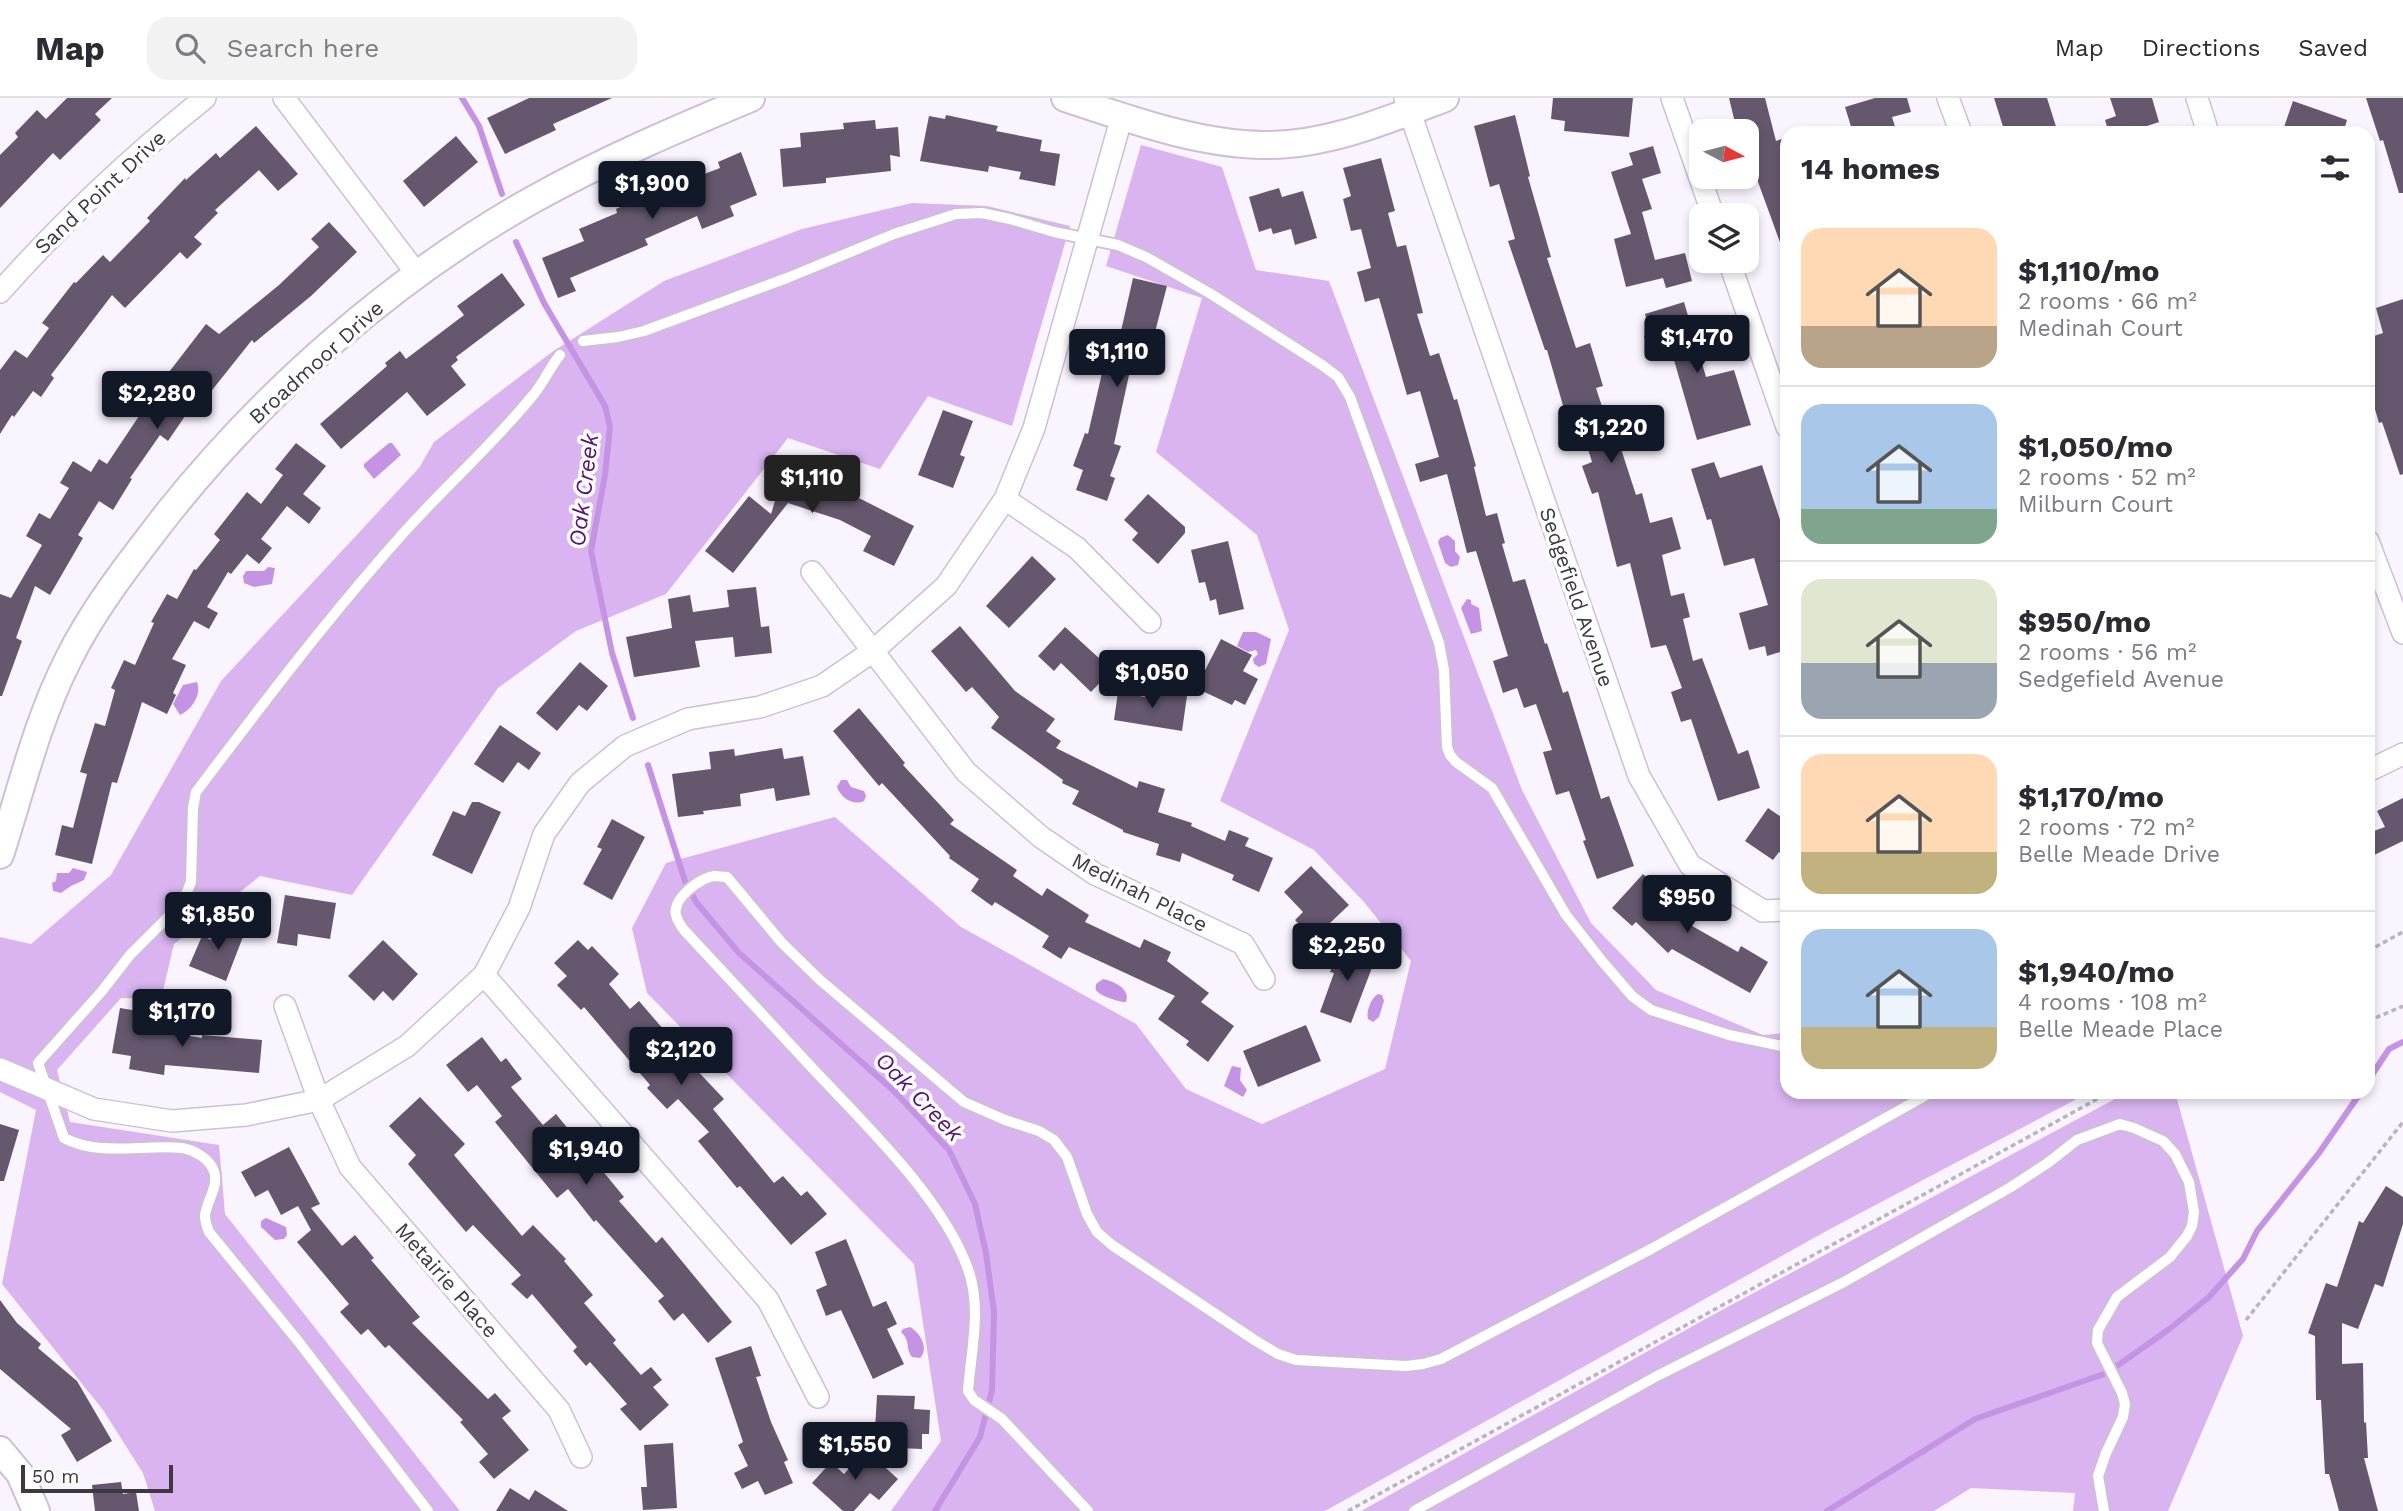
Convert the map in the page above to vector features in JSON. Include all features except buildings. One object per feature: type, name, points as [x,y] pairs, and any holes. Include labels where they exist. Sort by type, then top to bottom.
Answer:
[{"type":"street","name":"Sand Point Drive","points":[[0,292],[62,224],[149,142],[205,98]]},
{"type":"street","points":[[284,98],[417,274]]},
{"type":"street","name":"Broadmoor Drive","points":[[0,855],[46,713],[67,661],[88,624],[133,558],[202,471],[283,388],[417,274],[533,200],[642,143],[751,98]]},
{"type":"street","points":[[1065,98],[1206,139],[1264,145],[1302,142],[1343,133],[1407,105],[1445,98]]},
{"type":"street","points":[[1672,98],[1709,203]]},
{"type":"street","points":[[1948,98],[1958,126]]},
{"type":"street","points":[[2197,98],[2206,126]]},
{"type":"street","name":"Sedgefield Avenue","points":[[1407,105],[1639,776],[1690,865],[1763,911],[1780,910]]},
{"type":"street","points":[[0,1069],[94,1109],[172,1121],[246,1115],[319,1100],[407,1046],[484,975],[519,908],[544,834],[580,783],[625,746],[688,719],[760,707],[822,686],[873,651],[946,586],[1005,499],[1034,428],[1122,116]]},
{"type":"street","points":[[1733,273],[1780,407]]},
{"type":"street","points":[[1005,499],[1077,548],[1150,622]]},
{"type":"street","points":[[2375,560],[2403,634]]},
{"type":"street","name":"Medinah Place","points":[[812,572],[966,772],[1041,837],[1095,874],[1243,944],[1264,979]]},
{"type":"street","points":[[2375,768],[2403,754]]},
{"type":"street","points":[[484,975],[768,1300],[818,1397]]},
{"type":"street","name":"Metairie Place","points":[[285,1006],[319,1100],[350,1167],[559,1410],[581,1457]]},
{"type":"street","points":[[0,1450],[20,1475],[36,1511]]},
{"type":"lane","points":[[583,341],[644,331],[787,278],[894,234],[956,214],[982,213],[1118,245],[1146,257],[1211,294],[1338,377],[1350,397],[1439,643],[1444,670],[1447,747],[1450,755],[1492,788],[1566,915],[1632,996],[1651,1010],[1729,1035],[1780,1045]]},
{"type":"lane","points":[[428,1511],[298,1341],[209,1232],[205,1214],[215,1180],[214,1170],[206,1160],[184,1148],[139,1150],[77,1145],[64,1138],[38,1063],[102,991],[130,954],[184,898],[191,882],[192,808],[196,792],[360,581],[411,523],[514,417],[536,392],[560,355]]},
{"type":"lane","points":[[1088,1511],[1002,1419],[974,1400],[968,1391],[975,1309],[969,1271],[938,1212],[900,1164],[684,930],[676,916],[676,906],[701,880],[714,876],[727,877],[782,943],[811,971],[964,1102],[1039,1131],[1054,1140],[1067,1157],[1087,1214],[1097,1232],[1112,1245],[1256,1342],[1296,1360],[1406,1366],[1441,1359],[1651,1249],[1919,1099]]},
{"type":"lane","points":[[1413,1511],[1657,1376],[1855,1275],[2011,1187],[2077,1140],[2120,1124],[2163,1141],[2175,1154],[2189,1182],[2194,1212],[2187,1236],[2169,1257],[2117,1297],[2098,1330],[2097,1343],[2125,1404],[2123,1417],[2098,1476],[2104,1511]]},
{"type":"path","points":[[2375,947],[2403,932]]},
{"type":"path","points":[[2375,1018],[2403,1006]]},
{"type":"path","points":[[1348,1511],[2097,1099]]},
{"type":"path","points":[[2246,1320],[2403,1122]]},
{"type":"shaded area","points":[[1141,145],[1222,167],[1256,270],[1329,281],[1522,790],[1591,923],[1656,990],[1763,1035],[1780,1034],[1780,1099],[2077,1099],[1830,1229],[1325,1511],[891,1511],[941,1441],[914,1264],[647,993],[632,928],[666,863],[835,817],[961,927],[1136,1024],[1186,1089],[1262,1124],[1385,1069],[1411,961],[1364,902],[1314,850],[1220,801],[1289,630],[1257,535],[1156,452],[1202,298],[1106,266]]},
{"type":"shaded area","points":[[912,203],[987,206],[1070,226],[1012,426],[928,396],[880,469],[788,438],[666,594],[576,631],[498,688],[352,895],[260,876],[174,944],[161,999],[121,998],[57,1070],[70,1122],[219,1145],[225,1214],[460,1511],[155,1511],[143,1473],[103,1410],[2,1284],[36,1110],[0,1092],[0,937],[31,944],[111,875],[221,681],[419,468],[434,442],[552,352],[664,281],[802,229]]},
{"type":"shaded area","points":[[392,443],[401,455],[374,479],[364,464]]},
{"type":"shaded area","points":[[1448,535],[1455,541],[1455,551],[1460,557],[1458,565],[1451,567],[1445,563],[1438,542],[1440,538]]},
{"type":"shaded area","points":[[268,567],[275,568],[272,584],[254,587],[244,583],[243,576],[246,571],[264,571]]},
{"type":"shaded area","points":[[1467,599],[1479,608],[1482,631],[1471,634],[1461,608]]},
{"type":"shaded area","points":[[1243,632],[1256,632],[1271,639],[1266,664],[1259,667],[1254,664],[1253,659],[1258,654],[1256,650],[1248,652],[1237,646]]},
{"type":"shaded area","points":[[197,682],[195,701],[180,715],[173,704],[183,685]]},
{"type":"shaded area","points":[[841,780],[847,780],[851,787],[864,791],[864,801],[852,802],[844,798],[837,787]]},
{"type":"shaded area","points":[[73,868],[87,872],[84,880],[61,893],[53,891],[52,883],[56,881],[57,873],[69,873]]},
{"type":"shaded area","points":[[1103,979],[1124,990],[1126,1002],[1098,992],[1096,984]]},
{"type":"shaded area","points":[[1378,994],[1382,995],[1384,1001],[1379,1017],[1373,1022],[1368,1019],[1368,1012],[1371,1002]]},
{"type":"shaded area","points":[[202,1008],[217,1010],[223,1020],[215,1028],[206,1026],[194,1032],[189,1028],[188,1021]]},
{"type":"shaded area","points":[[1232,1066],[1241,1068],[1240,1080],[1247,1090],[1243,1097],[1224,1086]]},
{"type":"shaded area","points":[[2115,1099],[2177,1099],[2243,1336],[2168,1511],[2073,1511],[2075,1493],[1971,1488],[1934,1511],[1361,1511],[1709,1317]]},
{"type":"shaded area","points":[[266,1218],[286,1227],[287,1235],[284,1239],[275,1240],[261,1227],[261,1221]]},
{"type":"shaded area","points":[[910,1327],[924,1346],[920,1358],[912,1357],[906,1338],[901,1332]]},
{"type":"waterway","name":"Oak Creek","points":[[462,98],[479,126],[502,194]]},
{"type":"waterway","name":"Oak Creek","points":[[516,242],[544,303],[605,406],[610,427],[605,475],[591,551],[612,653],[633,718]]},
{"type":"waterway","name":"Oak Creek","points":[[648,765],[685,881],[696,902],[739,953],[895,1092],[949,1150],[975,1204],[986,1253],[994,1312],[992,1390],[980,1437],[935,1511]]},
{"type":"waterway","points":[[2375,1070],[2389,1049],[2403,1042]]},
{"type":"waterway","points":[[1827,1511],[1975,1419],[2107,1373],[2168,1330],[2208,1298],[2243,1259],[2257,1231],[2319,1153],[2356,1099]]}]
